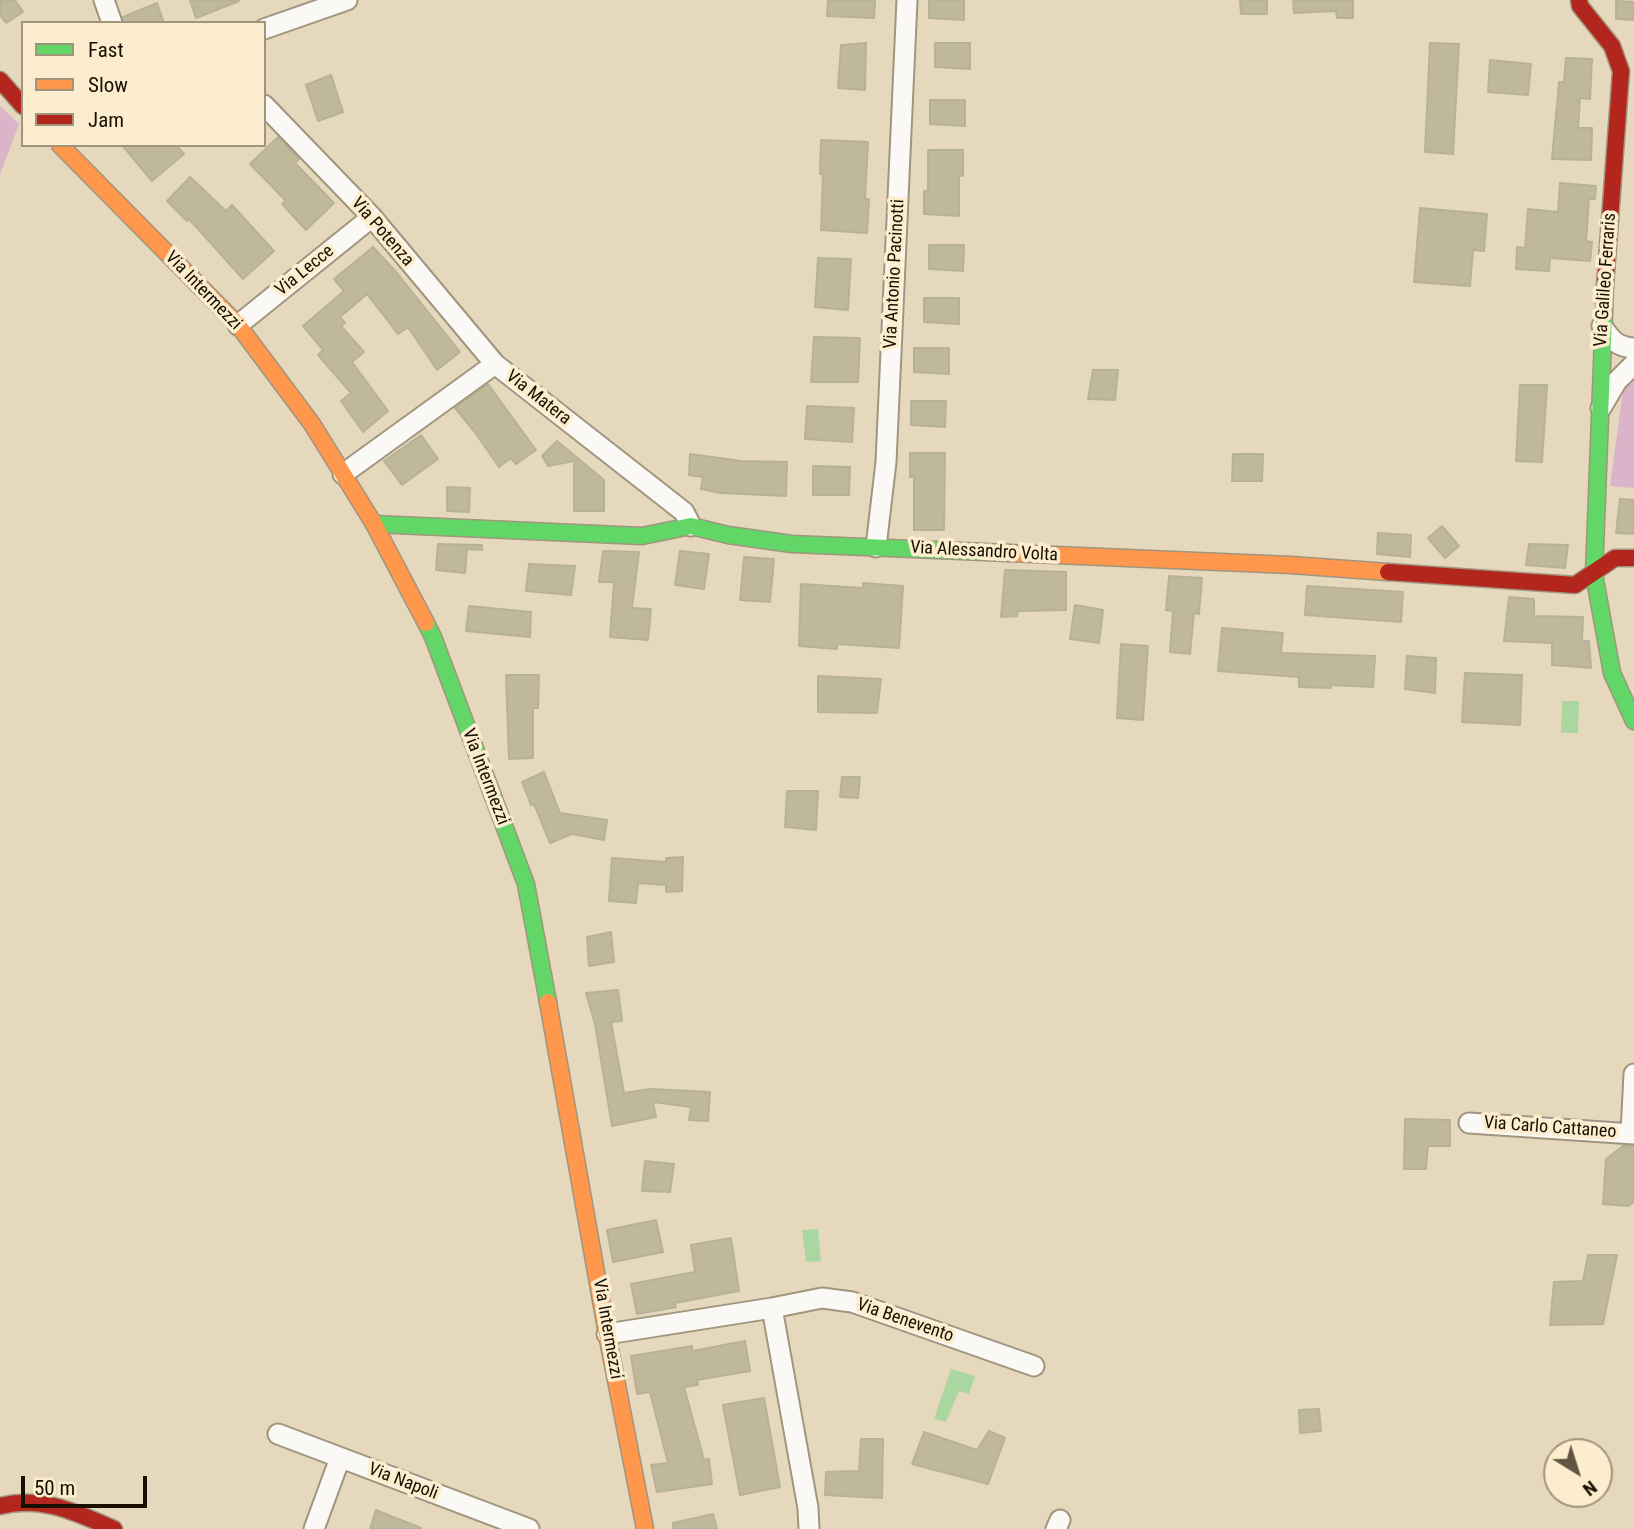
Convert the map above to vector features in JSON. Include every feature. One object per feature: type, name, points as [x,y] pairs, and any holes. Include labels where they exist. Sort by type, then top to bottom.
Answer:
[{"type":"street","points":[[104,0],[111,21]]},
{"type":"street","points":[[266,28],[347,0]]},
{"type":"street","name":"Via Antonio Pacinotti","points":[[876,547],[886,462],[907,0]]},
{"type":"street","name":"Via Galileo Ferraris","points":[[1579,0],[1580,6],[1612,46],[1621,71],[1602,326],[1594,574]]},
{"type":"street","points":[[0,80],[21,104]]},
{"type":"street","name":"Via Potenza","points":[[266,107],[372,217],[495,364]]},
{"type":"street","name":"Via Intermezzi","points":[[62,147],[238,325],[312,424],[374,524],[433,637],[526,884],[645,1529]]},
{"type":"street","name":"Via Lecce","points":[[238,325],[372,217]]},
{"type":"street","points":[[1602,326],[1610,339],[1628,347]]},
{"type":"street","points":[[1601,358],[1628,347]]},
{"type":"street","points":[[1599,412],[1609,392],[1631,367],[1601,358]]},
{"type":"street","name":"Via Matera","points":[[343,474],[495,364],[684,512],[691,526]]},
{"type":"street","name":"Via Alessandro Volta","points":[[374,524],[642,536],[691,526],[728,535],[792,544],[1291,565],[1575,585],[1615,558],[1634,558]]},
{"type":"street","points":[[1594,574],[1612,673],[1634,720]]},
{"type":"street","name":"Via Carlo Cattaneo","points":[[1469,1123],[1633,1134],[1634,1074]]},
{"type":"street","name":"Via Benevento","points":[[607,1334],[822,1298],[852,1302],[1034,1366]]},
{"type":"street","points":[[772,1308],[808,1508],[809,1529]]},
{"type":"street","name":"Via Napoli","points":[[278,1434],[529,1529]]},
{"type":"street","points":[[314,1529],[340,1458]]},
{"type":"street","points":[[0,1506],[20,1500],[41,1503],[114,1529]]},
{"type":"shaded area","points":[[0,106],[19,124],[0,174]]},
{"type":"shaded area","points":[[1634,381],[1634,488],[1610,486],[1623,390]]},
{"type":"shaded area","points":[[1562,701],[1579,701],[1578,733],[1561,733]]},
{"type":"shaded area","points":[[818,1229],[821,1261],[806,1262],[802,1230]]},
{"type":"shaded area","points":[[951,1369],[975,1376],[969,1394],[959,1391],[946,1422],[934,1419]]},
{"type":"building","points":[[0,0],[15,0],[23,12],[6,23],[0,15]]},
{"type":"building","points":[[190,0],[239,0],[239,1],[196,18]]},
{"type":"building","points":[[828,0],[875,0],[874,18],[827,16]]},
{"type":"building","points":[[929,0],[964,0],[964,20],[929,18]]},
{"type":"building","points":[[1240,0],[1267,0],[1267,14],[1241,14]]},
{"type":"building","points":[[1293,0],[1353,0],[1353,18],[1337,18],[1336,11],[1294,13]]},
{"type":"building","points":[[1616,1],[1634,2],[1634,20],[1616,19]]},
{"type":"building","points":[[157,3],[163,21],[124,21],[123,17]]},
{"type":"building","points":[[866,43],[865,90],[838,88],[841,45]]},
{"type":"building","points":[[935,43],[970,43],[970,69],[935,67]]},
{"type":"building","points":[[1430,43],[1459,44],[1453,154],[1425,152]]},
{"type":"building","points":[[1566,58],[1592,59],[1590,99],[1580,98],[1578,128],[1592,128],[1591,160],[1552,159],[1559,82],[1564,82]]},
{"type":"building","points":[[1490,60],[1531,64],[1528,95],[1488,92]]},
{"type":"building","points":[[331,75],[343,112],[318,121],[306,85]]},
{"type":"building","points":[[930,100],[965,100],[965,126],[930,124]]},
{"type":"building","points":[[278,137],[299,159],[295,163],[334,203],[306,230],[282,204],[286,201],[250,164]]},
{"type":"building","points":[[821,140],[868,142],[865,199],[869,199],[867,233],[821,230]]},
{"type":"building","points":[[124,147],[178,147],[184,154],[152,181]]},
{"type":"building","points":[[928,150],[963,150],[963,176],[959,175],[959,216],[924,214],[924,191],[928,191]]},
{"type":"building","points":[[190,177],[226,211],[232,205],[274,251],[243,279],[189,219],[187,221],[167,201]]},
{"type":"building","points":[[1560,183],[1596,186],[1595,199],[1589,199],[1586,241],[1592,242],[1590,261],[1550,258],[1549,271],[1516,269],[1517,247],[1525,248],[1528,209],[1558,212]]},
{"type":"building","points":[[1420,208],[1487,214],[1484,251],[1473,250],[1470,286],[1414,282]]},
{"type":"building","points":[[929,245],[964,245],[963,271],[929,269]]},
{"type":"building","points":[[373,247],[460,352],[437,370],[408,327],[398,334],[367,294],[340,317],[345,323],[341,326],[364,352],[352,362],[388,411],[363,432],[341,401],[351,393],[318,355],[323,350],[303,326],[344,291],[334,279]]},
{"type":"building","points":[[818,258],[851,259],[848,310],[815,307]]},
{"type":"building","points":[[924,298],[959,298],[959,324],[924,322]]},
{"type":"building","points":[[814,337],[860,338],[858,382],[811,382]]},
{"type":"building","points":[[914,348],[949,348],[949,374],[914,372]]},
{"type":"building","points":[[1093,370],[1118,370],[1115,400],[1088,399]]},
{"type":"building","points":[[488,384],[536,450],[516,464],[511,458],[499,467],[455,408]]},
{"type":"building","points":[[1520,385],[1547,385],[1542,462],[1516,461]]},
{"type":"building","points":[[911,401],[946,401],[945,427],[911,425]]},
{"type":"building","points":[[807,406],[854,408],[852,442],[805,439]]},
{"type":"building","points":[[421,435],[438,459],[402,485],[384,461]]},
{"type":"building","points":[[557,441],[604,480],[604,511],[574,511],[574,461],[548,466],[542,456]]},
{"type":"building","points":[[910,453],[945,453],[944,530],[914,530],[914,477],[910,477]]},
{"type":"building","points":[[690,454],[741,461],[787,462],[786,496],[720,493],[701,489],[703,477],[689,475]]},
{"type":"building","points":[[1233,454],[1263,454],[1262,481],[1232,481]]},
{"type":"building","points":[[813,466],[850,467],[849,495],[813,495]]},
{"type":"building","points":[[447,487],[470,488],[469,512],[447,511]]},
{"type":"building","points":[[1620,499],[1634,500],[1634,534],[1616,533]]},
{"type":"building","points":[[1442,526],[1459,546],[1445,558],[1428,538]]},
{"type":"building","points":[[1378,533],[1411,535],[1410,557],[1377,554]]},
{"type":"building","points":[[438,544],[482,545],[482,550],[467,549],[465,573],[436,570]]},
{"type":"building","points":[[1529,544],[1568,545],[1565,568],[1526,565]]},
{"type":"building","points":[[603,551],[639,552],[632,608],[651,609],[648,640],[610,637],[614,582],[599,582]]},
{"type":"building","points":[[680,551],[709,554],[704,589],[675,585]]},
{"type":"building","points":[[744,557],[774,559],[770,602],[740,600]]},
{"type":"building","points":[[529,564],[575,566],[571,595],[526,591]]},
{"type":"building","points":[[1005,570],[1066,572],[1066,610],[1018,611],[1017,616],[1001,617]]},
{"type":"building","points":[[1169,576],[1202,578],[1199,614],[1194,613],[1190,654],[1170,652],[1173,611],[1166,610]]},
{"type":"building","points":[[863,583],[903,586],[899,648],[837,644],[837,649],[799,646],[801,584],[863,588]]},
{"type":"building","points":[[1307,586],[1403,592],[1401,622],[1305,615]]},
{"type":"building","points":[[1509,597],[1534,599],[1534,616],[1583,617],[1582,641],[1589,641],[1591,668],[1552,665],[1552,643],[1504,641]]},
{"type":"building","points":[[1075,605],[1103,610],[1099,643],[1070,639]]},
{"type":"building","points":[[469,606],[531,612],[530,637],[466,631]]},
{"type":"building","points":[[1222,628],[1283,633],[1281,653],[1375,656],[1373,687],[1299,687],[1299,677],[1218,671]]},
{"type":"building","points":[[1121,644],[1148,646],[1143,720],[1117,718]]},
{"type":"building","points":[[1407,656],[1436,658],[1435,693],[1405,689]]},
{"type":"building","points":[[1465,673],[1522,675],[1520,725],[1462,722]]},
{"type":"building","points":[[506,675],[539,675],[538,708],[533,708],[533,758],[509,759]]},
{"type":"building","points":[[818,676],[881,679],[877,713],[818,712]]},
{"type":"building","points":[[544,772],[560,813],[607,820],[604,840],[572,834],[550,843],[522,782]]},
{"type":"building","points":[[842,777],[860,777],[858,798],[840,797]]},
{"type":"building","points":[[787,791],[818,791],[816,830],[785,827]]},
{"type":"building","points":[[683,857],[682,891],[666,892],[666,885],[638,883],[636,903],[609,901],[612,858],[666,862],[666,858]]},
{"type":"building","points":[[611,932],[614,962],[589,966],[587,937]]},
{"type":"building","points":[[618,990],[622,1021],[611,1022],[624,1093],[651,1089],[710,1092],[708,1121],[689,1120],[691,1107],[653,1102],[656,1117],[612,1126],[595,1024],[586,993]]},
{"type":"building","points":[[1405,1119],[1450,1120],[1450,1146],[1428,1146],[1426,1169],[1404,1169]]},
{"type":"building","points":[[1623,1146],[1634,1146],[1634,1201],[1629,1206],[1603,1204],[1606,1159]]},
{"type":"building","points":[[645,1161],[674,1164],[670,1192],[642,1191]]},
{"type":"building","points":[[656,1220],[663,1252],[613,1262],[607,1230]]},
{"type":"building","points":[[731,1238],[739,1291],[675,1303],[676,1307],[637,1314],[631,1284],[695,1272],[691,1245]]},
{"type":"building","points":[[1588,1255],[1617,1255],[1603,1324],[1550,1325],[1554,1282],[1583,1281]]},
{"type":"building","points":[[745,1341],[750,1371],[697,1380],[698,1385],[684,1387],[704,1460],[709,1459],[712,1484],[657,1492],[651,1465],[668,1463],[650,1392],[637,1394],[631,1356],[692,1346],[692,1351]]},
{"type":"building","points":[[764,1398],[780,1487],[740,1495],[723,1405]]},
{"type":"building","points":[[1319,1409],[1321,1431],[1300,1433],[1299,1410]]},
{"type":"building","points":[[989,1431],[1005,1438],[988,1484],[912,1464],[924,1432],[977,1450]]},
{"type":"building","points":[[861,1439],[883,1439],[882,1498],[825,1495],[826,1472],[859,1471]]},
{"type":"building","points":[[376,1510],[421,1528],[421,1529],[370,1529]]},
{"type":"building","points":[[713,1514],[717,1529],[673,1529],[673,1523]]},
{"type":"traffic: fast","points":[[1605,286],[1594,574],[1612,673],[1634,721]]},
{"type":"traffic: fast","points":[[374,524],[642,536],[691,526],[728,535],[792,544],[1009,553]]},
{"type":"traffic: fast","points":[[426,623],[526,884],[548,1002]]},
{"type":"traffic: slow","points":[[62,147],[238,325],[312,424],[374,524],[426,623]]},
{"type":"traffic: slow","points":[[1009,553],[1291,565],[1388,572]]},
{"type":"traffic: slow","points":[[548,1002],[645,1529]]},
{"type":"traffic: jam","points":[[1579,0],[1580,6],[1612,46],[1621,71],[1605,286]]},
{"type":"traffic: jam","points":[[0,80],[21,104]]},
{"type":"traffic: jam","points":[[1388,572],[1575,585],[1615,558],[1634,558]]},
{"type":"traffic: jam","points":[[0,1506],[15,1503],[44,1504],[114,1529]]}]
